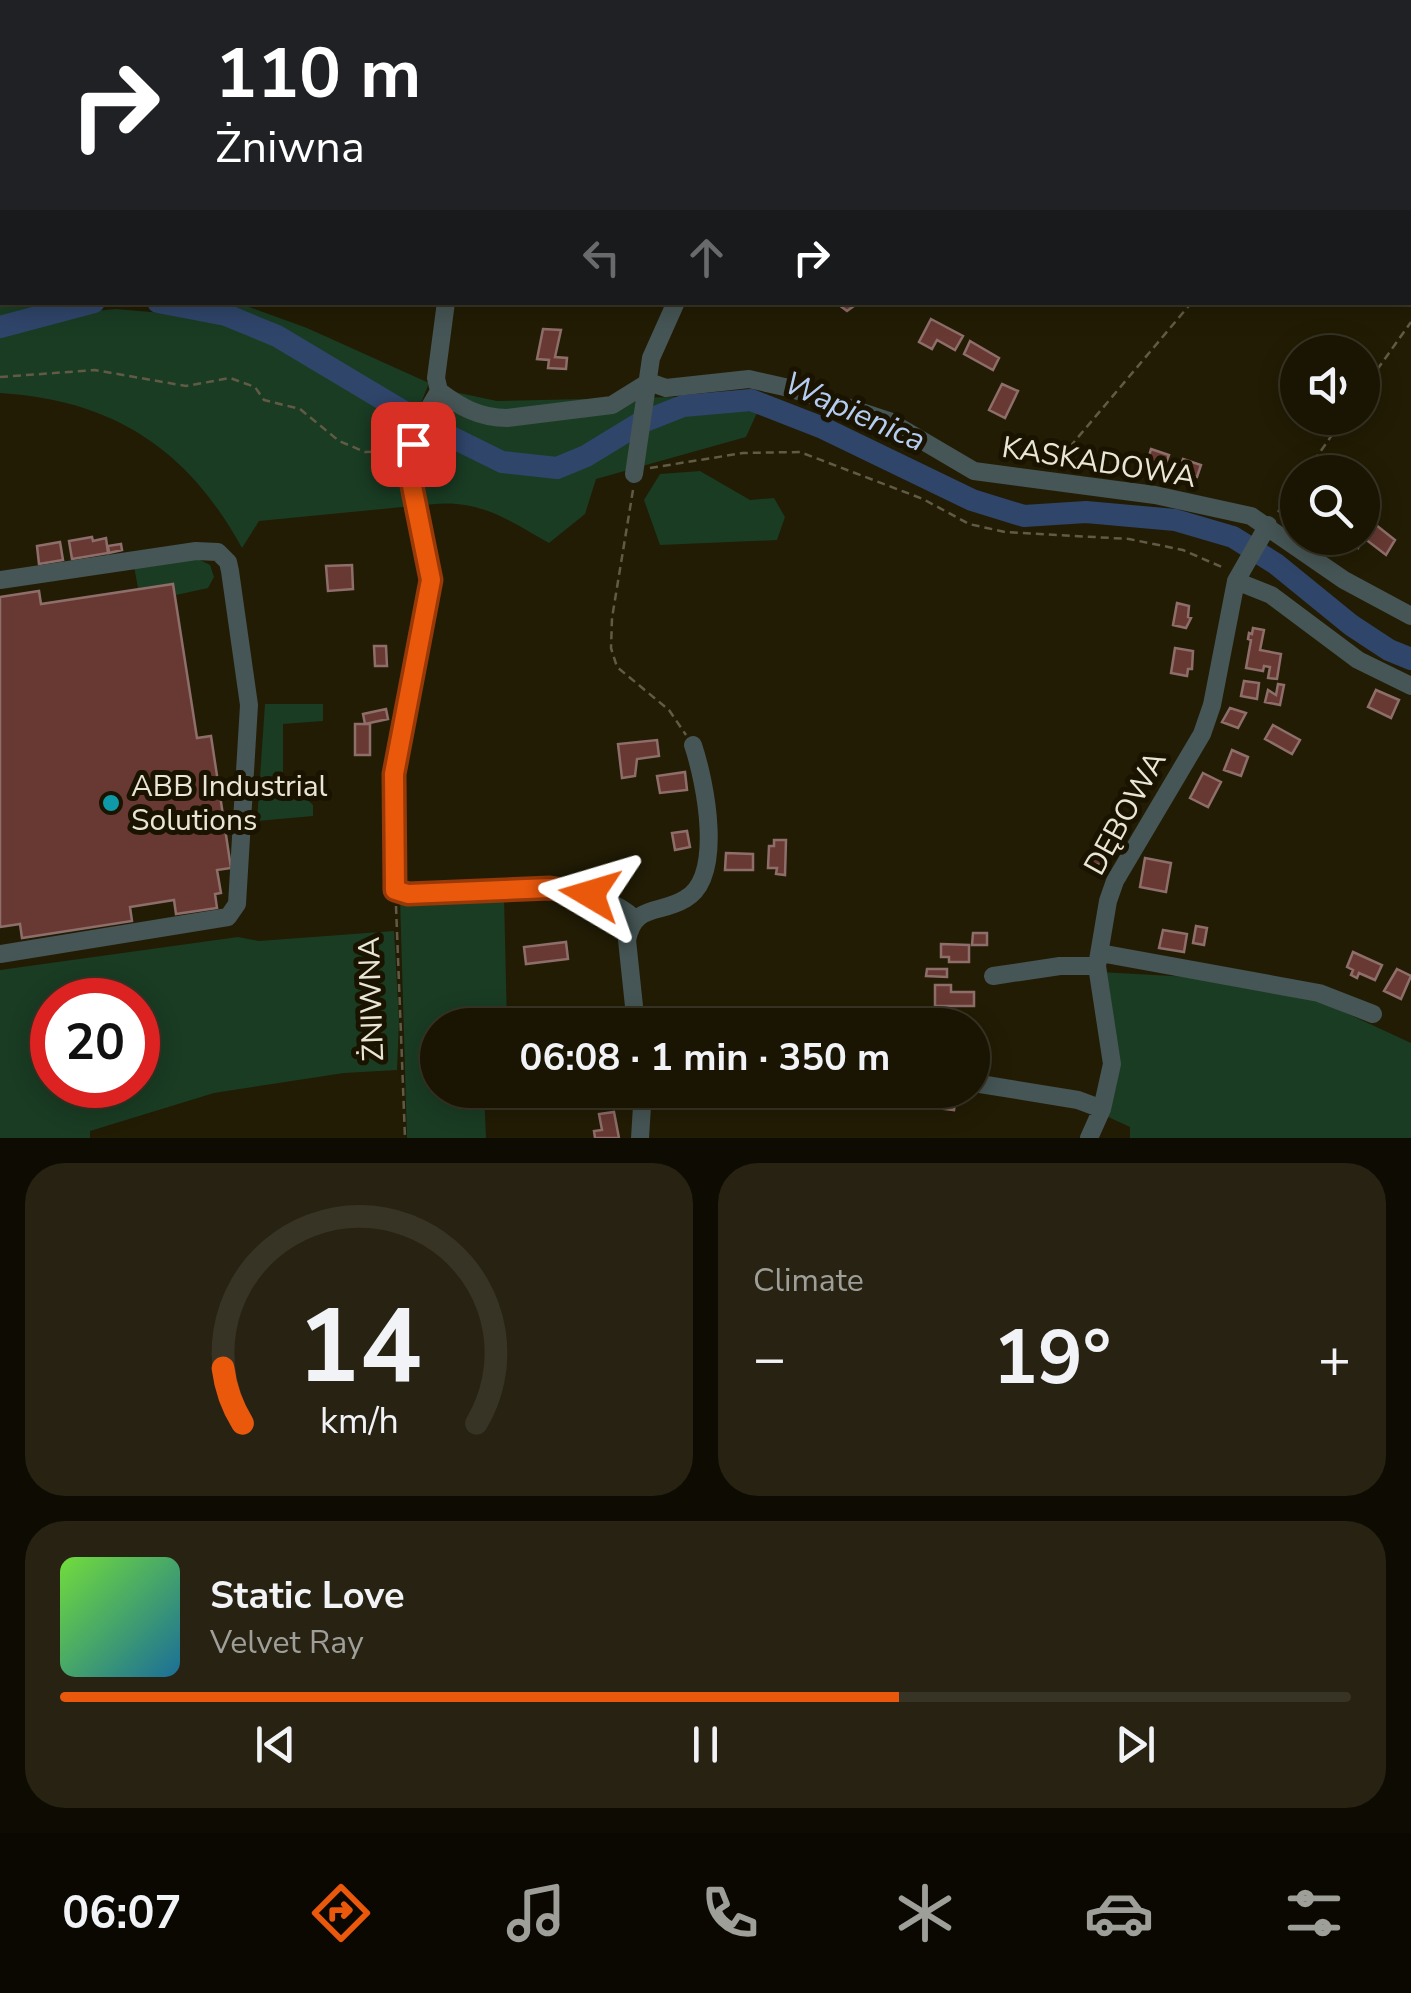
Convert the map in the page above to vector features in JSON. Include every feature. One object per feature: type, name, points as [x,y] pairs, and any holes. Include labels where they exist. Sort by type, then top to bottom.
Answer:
[{"type":"street","points":[[446,305],[436,378],[439,391],[412,448],[410,476],[431,580],[394,774],[395,890],[408,894],[569,890],[623,908],[635,919]]},
{"type":"street","points":[[634,474],[651,358],[675,305]]},
{"type":"street","name":"KASKADOWA","points":[[649,382],[666,388],[749,379],[888,421],[974,470],[1155,495],[1251,516],[1265,532],[1411,616]]},
{"type":"street","points":[[439,391],[474,413],[507,418],[612,405],[649,382]]},
{"type":"street","name":"DĘBOWA","points":[[1088,1138],[1102,1108],[1112,1064],[1099,959],[1108,901],[1115,881],[1202,734],[1212,706],[1240,575],[1265,532]]},
{"type":"street","points":[[0,580],[196,551],[218,552],[228,562],[230,571],[249,705],[234,913],[0,954]]},
{"type":"street","points":[[1240,575],[1358,660],[1411,686]]},
{"type":"street","points":[[634,1008],[627,940],[635,919],[639,914],[688,898],[702,883],[707,866],[702,774],[693,745]]},
{"type":"street","points":[[993,976],[1099,959],[1318,993],[1373,1014]]},
{"type":"street","points":[[990,1086],[1078,1100],[1102,1108]]},
{"type":"street","points":[[640,1138],[642,1108]]},
{"type":"path","points":[[1043,480],[1189,305]]},
{"type":"path","points":[[1380,366],[1411,322]]},
{"type":"path","points":[[0,377],[95,370],[186,386],[230,378],[255,387],[264,400],[300,410],[339,441],[366,452],[412,448]]},
{"type":"path","points":[[693,745],[669,710],[617,667],[611,648],[634,474],[659,464],[778,450],[800,452],[924,498],[970,524],[1005,532],[1129,539],[1194,554],[1240,575]]},
{"type":"path","points":[[1265,532],[1280,510]]},
{"type":"path","name":"ŻNIWNA","points":[[395,890],[404,1138]]},
{"type":"green space","points":[[0,305],[49,305],[0,319]]},
{"type":"green space","points":[[214,305],[244,305],[307,328],[429,383],[417,413],[290,334]]},
{"type":"green space","points":[[116,309],[194,317],[250,332],[306,361],[415,430],[413,506],[259,521],[242,548],[197,483],[143,436],[78,406],[0,393],[0,335],[73,313]]},
{"type":"green space","points":[[445,390],[497,401],[765,395],[746,437],[596,479],[585,514],[549,543],[502,517],[472,506],[418,506],[419,432]]},
{"type":"green space","points":[[700,471],[750,500],[774,498],[785,517],[777,540],[660,545],[644,500],[660,474]]},
{"type":"green space","points":[[183,559],[210,565],[214,577],[208,588],[176,595],[173,583],[138,588],[134,566]]},
{"type":"green space","points":[[265,704],[323,704],[323,721],[283,724],[283,777],[313,805],[313,816],[257,821]]},
{"type":"green space","points":[[504,897],[507,1008],[420,1008],[420,1108],[485,1108],[486,1138],[407,1138],[400,898]]},
{"type":"green space","points":[[394,931],[399,1021],[397,1070],[344,1073],[214,1093],[90,1131],[90,1138],[0,1138],[0,970],[238,937],[259,941]]},
{"type":"green space","points":[[1100,972],[1279,982],[1411,1043],[1411,1138],[1130,1138],[1130,1127],[1104,1115],[1116,1064]]},
{"type":"building","points":[[931,319],[963,336],[955,350],[937,340],[932,349],[919,342]]},
{"type":"building","points":[[543,329],[561,330],[555,357],[567,358],[566,369],[548,368],[549,360],[537,359]]},
{"type":"building","points":[[970,341],[999,358],[993,370],[964,354]]},
{"type":"building","points":[[1002,384],[1018,391],[1005,418],[989,410]]},
{"type":"building","points":[[1151,449],[1169,455],[1164,468],[1159,467],[1158,471],[1147,463]]},
{"type":"building","points":[[1183,459],[1201,465],[1197,477],[1179,471]]},
{"type":"building","points":[[1380,528],[1395,540],[1386,555],[1380,550]]},
{"type":"building","points":[[92,537],[93,541],[106,538],[108,553],[72,559],[69,541]]},
{"type":"building","points":[[60,542],[63,560],[39,564],[37,546]]},
{"type":"building","points":[[121,544],[122,550],[109,553],[108,546]]},
{"type":"building","points":[[352,565],[353,589],[328,591],[326,566]]},
{"type":"building","name":"ABB Industrial Solutions","points":[[173,584],[197,738],[211,736],[231,868],[217,870],[221,893],[215,894],[217,908],[176,914],[174,900],[130,907],[132,921],[22,938],[20,924],[0,927],[0,597],[39,591],[41,604]]},
{"type":"building","points":[[1177,603],[1189,606],[1191,618],[1186,628],[1173,625]]},
{"type":"building","points":[[1253,628],[1264,630],[1260,650],[1281,654],[1277,679],[1268,678],[1270,667],[1264,666],[1263,671],[1246,668],[1249,633]]},
{"type":"building","points":[[374,646],[386,646],[387,666],[375,666]]},
{"type":"building","points":[[1175,648],[1193,651],[1192,669],[1188,669],[1187,676],[1171,673]]},
{"type":"building","points":[[1244,681],[1259,683],[1257,699],[1241,696]]},
{"type":"building","points":[[1278,684],[1284,685],[1280,705],[1265,702],[1268,690],[1276,695]]},
{"type":"building","points":[[1376,690],[1399,700],[1391,718],[1368,707]]},
{"type":"building","points":[[1230,708],[1246,713],[1238,728],[1222,722]]},
{"type":"building","points":[[386,709],[388,719],[365,724],[363,714]]},
{"type":"building","points":[[355,724],[370,724],[370,755],[355,755]]},
{"type":"building","points":[[1273,725],[1300,740],[1292,754],[1265,739]]},
{"type":"building","points":[[657,740],[659,756],[637,759],[635,776],[622,778],[618,744]]},
{"type":"building","points":[[1232,750],[1248,757],[1241,776],[1224,770]]},
{"type":"building","points":[[685,772],[687,790],[660,793],[657,776]]},
{"type":"building","points":[[1203,773],[1221,782],[1208,807],[1190,798]]},
{"type":"building","points":[[1103,823],[1119,828],[1114,849],[1108,848],[1104,866],[1091,863]]},
{"type":"building","points":[[687,831],[690,847],[675,850],[672,833]]},
{"type":"building","points":[[774,840],[786,840],[785,875],[776,874],[777,868],[768,868],[769,846],[774,846]]},
{"type":"building","points":[[726,853],[753,854],[753,870],[725,870]]},
{"type":"building","points":[[1145,858],[1171,863],[1166,892],[1140,887]]},
{"type":"building","points":[[1196,926],[1207,928],[1204,945],[1193,943]]},
{"type":"building","points":[[1163,930],[1187,934],[1184,952],[1159,948]]},
{"type":"building","points":[[973,933],[987,933],[987,945],[972,945]]},
{"type":"building","points":[[566,942],[568,959],[526,964],[524,947]]},
{"type":"building","points":[[941,944],[969,945],[969,962],[949,962],[949,957],[941,957]]},
{"type":"building","points":[[1353,952],[1382,965],[1375,980],[1359,973],[1357,978],[1351,975],[1353,970],[1347,967]]},
{"type":"building","points":[[927,969],[947,969],[947,977],[926,976]]},
{"type":"building","points":[[1397,969],[1411,976],[1401,999],[1384,991]]},
{"type":"building","points":[[935,985],[951,985],[951,992],[974,992],[974,1006],[935,1006]]},
{"type":"building","points":[[614,1112],[619,1138],[595,1138],[594,1131],[602,1130],[599,1114]]},
{"type":"waterway","name":"Wapienica","points":[[0,327],[83,305]]},
{"type":"waterway","name":"Wapienica","points":[[174,305],[226,315],[277,336],[421,422],[502,462],[557,468],[586,456],[640,423],[683,406],[751,400],[823,428],[972,500],[1024,516],[1086,512],[1175,520],[1233,537],[1276,564],[1351,625],[1389,650],[1411,659]]},
{"type":"place","name":"ABB Industrial Solutions","points":[[111,803]]},
{"type":"route","points":[[413,444],[410,476],[431,580],[394,774],[395,890],[408,894],[550,888],[590,894]]}]
